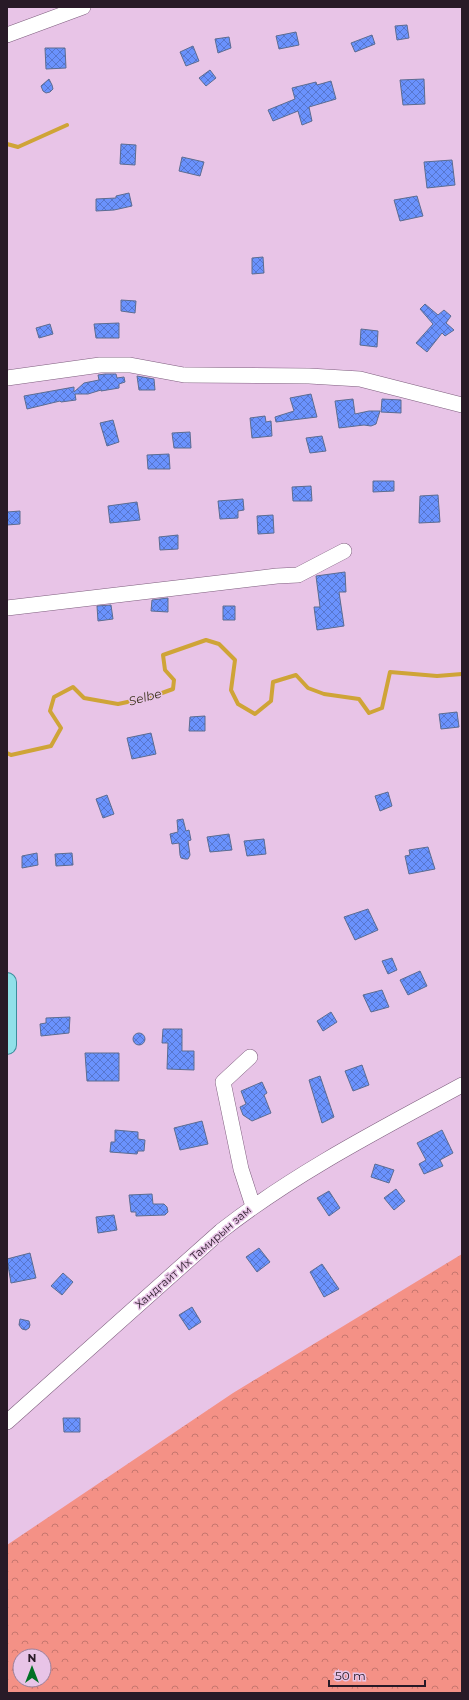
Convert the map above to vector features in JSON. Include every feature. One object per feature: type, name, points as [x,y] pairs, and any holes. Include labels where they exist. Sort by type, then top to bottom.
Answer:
[{"type":"main road","points":[[7,982],[7,1045]]},
{"type":"street","points":[[7,35],[83,7]]},
{"type":"street","points":[[7,378],[100,365],[130,365],[184,375],[309,376],[360,379],[462,405]]},
{"type":"street","points":[[7,608],[277,576],[298,575],[344,551]]},
{"type":"street","points":[[250,1057],[224,1082],[241,1169],[253,1206]]},
{"type":"street","name":"Хандгайт Их Тамирын зам","points":[[7,1422],[221,1231],[253,1206],[338,1152],[462,1085]]},
{"type":"green space","points":[[462,1254],[462,1693],[7,1693],[7,1545],[233,1393]]},
{"type":"building","points":[[407,25],[409,38],[397,40],[395,26]]},
{"type":"building","points":[[296,32],[299,45],[279,49],[276,36]]},
{"type":"building","points":[[372,35],[375,44],[355,52],[351,43]]},
{"type":"building","points":[[229,37],[231,48],[218,53],[215,39]]},
{"type":"building","points":[[193,46],[199,61],[186,66],[180,52]]},
{"type":"building","points":[[45,48],[65,48],[66,68],[46,69]]},
{"type":"building","points":[[210,70],[216,78],[206,86],[199,78]]},
{"type":"building","points":[[49,79],[53,89],[46,93],[43,91],[41,86]]},
{"type":"building","points":[[424,79],[425,104],[403,105],[400,80]]},
{"type":"building","points":[[331,81],[336,99],[309,107],[312,121],[302,125],[298,111],[273,121],[268,110],[295,99],[292,88],[316,82],[317,85]]},
{"type":"building","points":[[121,144],[136,145],[135,165],[120,164]]},
{"type":"building","points":[[182,157],[204,162],[200,176],[179,171]]},
{"type":"building","points":[[452,160],[455,185],[427,188],[424,162]]},
{"type":"building","points":[[129,193],[132,206],[114,210],[96,211],[96,199],[116,198],[116,196]]},
{"type":"building","points":[[417,196],[423,216],[400,221],[394,200]]},
{"type":"building","points":[[263,257],[264,273],[252,274],[252,258]]},
{"type":"building","points":[[121,300],[136,301],[135,313],[121,311]]},
{"type":"building","points":[[425,304],[438,315],[444,310],[451,316],[446,323],[454,330],[445,336],[442,333],[427,352],[416,343],[433,324],[420,309]]},
{"type":"building","points":[[119,323],[119,338],[96,338],[94,324]]},
{"type":"building","points":[[50,324],[53,334],[39,338],[36,328]]},
{"type":"building","points":[[361,329],[378,331],[377,347],[360,345]]},
{"type":"building","points":[[116,374],[117,378],[124,377],[125,382],[119,384],[119,388],[101,390],[88,394],[75,394],[76,400],[60,401],[27,409],[24,396],[74,387],[74,392],[84,383],[99,380],[98,375]]},
{"type":"building","points":[[137,376],[154,379],[155,390],[139,390]]},
{"type":"building","points":[[311,394],[317,417],[276,422],[275,417],[294,411],[290,398]]},
{"type":"building","points":[[353,399],[355,414],[369,411],[380,411],[376,424],[371,426],[364,425],[339,428],[335,401]]},
{"type":"building","points":[[382,399],[401,400],[401,413],[381,412]]},
{"type":"building","points":[[265,416],[266,422],[271,421],[272,436],[252,438],[250,418]]},
{"type":"building","points":[[113,420],[119,442],[107,446],[100,423]]},
{"type":"building","points":[[190,432],[191,448],[174,448],[172,433]]},
{"type":"building","points":[[322,436],[326,451],[310,453],[306,438]]},
{"type":"building","points":[[169,454],[170,469],[148,469],[147,455]]},
{"type":"building","points":[[373,481],[394,481],[394,491],[373,492]]},
{"type":"building","points":[[311,486],[312,501],[293,501],[292,487]]},
{"type":"building","points":[[438,495],[440,522],[419,523],[420,496]]},
{"type":"building","points":[[243,499],[244,510],[238,511],[238,518],[220,519],[218,501]]},
{"type":"building","points":[[137,502],[140,520],[110,523],[108,506]]},
{"type":"building","points":[[20,511],[20,524],[7,525],[7,512]]},
{"type":"building","points":[[273,515],[274,533],[258,534],[257,516]]},
{"type":"building","points":[[178,535],[178,549],[160,550],[159,537]]},
{"type":"building","points":[[345,572],[346,592],[339,592],[344,626],[317,630],[314,607],[320,607],[316,576]]},
{"type":"building","points":[[168,598],[168,612],[151,611],[152,600]]},
{"type":"building","points":[[111,605],[113,619],[98,621],[97,606]]},
{"type":"building","points":[[223,606],[235,606],[235,620],[223,620]]},
{"type":"building","points":[[457,712],[459,727],[441,729],[439,714]]},
{"type":"building","points":[[205,716],[205,731],[189,731],[190,717]]},
{"type":"building","points":[[151,733],[156,754],[132,759],[127,738]]},
{"type":"building","points":[[388,792],[392,806],[380,811],[375,796]]},
{"type":"building","points":[[107,795],[114,814],[103,818],[96,799]]},
{"type":"building","points":[[183,819],[186,831],[189,830],[191,840],[188,841],[190,855],[188,859],[181,858],[179,843],[172,844],[170,834],[178,832],[177,820]]},
{"type":"building","points":[[229,834],[232,850],[210,852],[207,837]]},
{"type":"building","points":[[264,839],[266,854],[247,856],[244,841]]},
{"type":"building","points":[[428,847],[435,869],[409,874],[405,856],[410,855],[409,850]]},
{"type":"building","points":[[37,853],[38,865],[22,868],[22,856]]},
{"type":"building","points":[[72,853],[73,865],[56,866],[55,854]]},
{"type":"building","points":[[368,909],[378,930],[355,940],[344,917]]},
{"type":"building","points":[[392,958],[397,970],[388,974],[382,961]]},
{"type":"building","points":[[420,971],[427,986],[408,995],[400,980]]},
{"type":"building","points":[[382,990],[389,1007],[371,1012],[363,995]]},
{"type":"building","points":[[331,1012],[337,1022],[323,1031],[317,1021]]},
{"type":"building","points":[[70,1017],[69,1033],[41,1036],[40,1024],[46,1023],[46,1018]]},
{"type":"building","points":[[163,1029],[182,1029],[182,1051],[194,1051],[194,1070],[167,1069],[168,1043],[162,1043]]},
{"type":"building","points":[[139,1033],[143,1035],[145,1039],[143,1043],[139,1045],[135,1043],[133,1039],[135,1035]]},
{"type":"building","points":[[85,1053],[119,1053],[119,1081],[87,1081]]},
{"type":"building","points":[[362,1065],[369,1085],[353,1091],[345,1071]]},
{"type":"building","points":[[320,1076],[334,1117],[322,1123],[309,1080]]},
{"type":"building","points":[[262,1082],[267,1093],[264,1095],[271,1113],[252,1121],[243,1115],[240,1107],[246,1104],[241,1091]]},
{"type":"building","points":[[202,1121],[208,1144],[180,1150],[174,1128]]},
{"type":"building","points":[[115,1130],[138,1132],[138,1139],[145,1140],[144,1151],[138,1151],[137,1154],[110,1152],[111,1142],[115,1142]]},
{"type":"building","points":[[442,1130],[453,1153],[440,1160],[443,1166],[424,1174],[419,1164],[426,1160],[417,1143]]},
{"type":"building","points":[[375,1164],[394,1170],[389,1183],[371,1177]]},
{"type":"building","points":[[396,1189],[405,1201],[394,1210],[384,1198]]},
{"type":"building","points":[[329,1191],[340,1208],[329,1216],[317,1198]]},
{"type":"building","points":[[152,1194],[153,1204],[164,1204],[167,1207],[168,1212],[165,1215],[136,1216],[136,1212],[131,1212],[129,1195]]},
{"type":"building","points":[[114,1215],[117,1230],[98,1233],[96,1217]]},
{"type":"building","points":[[259,1248],[270,1262],[257,1272],[246,1257]]},
{"type":"building","points":[[30,1253],[36,1278],[11,1283],[7,1259]]},
{"type":"building","points":[[322,1264],[339,1289],[324,1297],[310,1272]]},
{"type":"building","points":[[63,1273],[73,1282],[62,1295],[51,1286]]},
{"type":"building","points":[[192,1307],[201,1322],[189,1330],[179,1315]]},
{"type":"building","points":[[20,1319],[29,1321],[29,1328],[26,1330],[22,1329],[19,1325]]},
{"type":"building","points":[[63,1418],[80,1418],[80,1432],[64,1432]]},
{"type":"waterway","points":[[7,144],[18,147],[67,125]]},
{"type":"waterway","name":"Selbe","points":[[7,753],[11,755],[51,746],[61,728],[50,711],[54,697],[73,687],[84,698],[118,704],[151,697],[173,689],[174,680],[165,670],[163,655],[206,640],[219,644],[235,660],[231,690],[238,704],[255,714],[271,701],[273,682],[296,675],[308,688],[324,694],[359,699],[369,713],[382,708],[390,672],[437,676],[462,674]]}]
